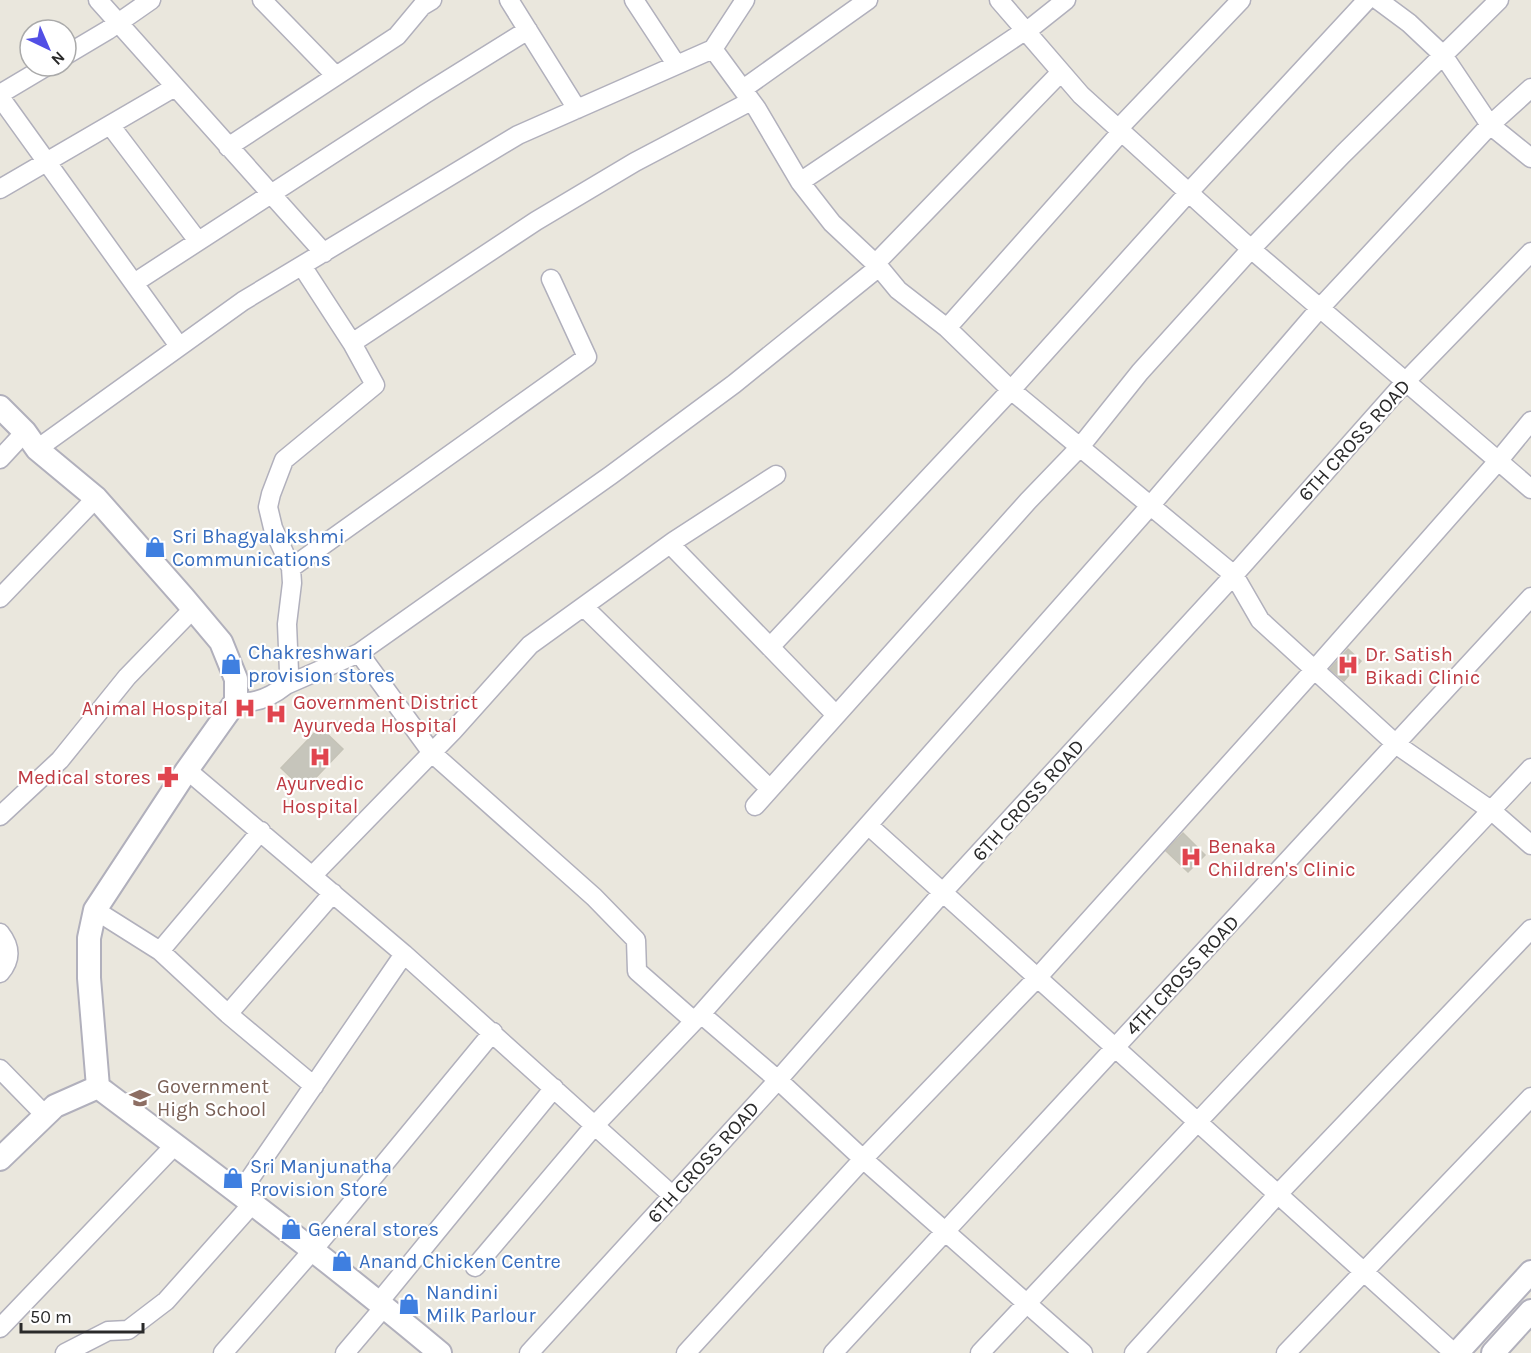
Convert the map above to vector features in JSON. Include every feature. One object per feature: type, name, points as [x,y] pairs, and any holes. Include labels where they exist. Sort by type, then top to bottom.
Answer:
[{"type":"street","points":[[98,0],[324,253]]},
{"type":"street","points":[[78,48],[151,0]]},
{"type":"street","points":[[262,0],[336,76]]},
{"type":"street","points":[[228,147],[397,36],[422,6],[432,0]]},
{"type":"street","points":[[509,0],[577,109]]},
{"type":"street","points":[[634,0],[676,64]]},
{"type":"street","points":[[0,459],[180,346],[243,301],[518,135],[712,49],[745,0]]},
{"type":"street","points":[[352,343],[536,220],[747,95],[868,0]]},
{"type":"street","points":[[999,0],[1081,95],[1251,249],[1531,489]]},
{"type":"street","points":[[800,182],[1027,31],[1066,0]]},
{"type":"street","points":[[947,328],[1120,130],[1241,0]]},
{"type":"street","points":[[770,647],[921,483],[1011,390],[1189,192],[1367,0]]},
{"type":"street","points":[[1378,0],[1409,23],[1443,55],[1490,125],[1531,158]]},
{"type":"street","points":[[755,806],[1028,501],[1080,447],[1140,372],[1251,249],[1343,154],[1499,0]]},
{"type":"street","points":[[134,283],[425,93],[528,30]]},
{"type":"street","points":[[712,49],[747,95],[800,182],[832,223],[877,266],[898,290],[947,328],[1011,390],[1234,575],[1260,620],[1397,745],[1492,811],[1531,845]]},
{"type":"street","points":[[236,702],[245,703],[271,697],[286,685],[359,653],[611,475],[734,384],[877,266],[1061,72]]},
{"type":"street","points":[[28,78],[0,95],[180,346]]},
{"type":"street","points":[[0,189],[175,87]]},
{"type":"street","points":[[475,1267],[595,1125],[697,1017],[868,825],[1150,506],[1320,308],[1490,125],[1531,88]]},
{"type":"street","points":[[110,125],[198,241]]},
{"type":"street","name":"6TH CROSS ROAD","points":[[529,1353],[778,1080],[943,892],[1234,575],[1406,381],[1531,252]]},
{"type":"street","points":[[286,685],[289,672],[287,624],[292,583],[291,568],[273,528],[268,507],[271,494],[284,460],[375,385],[352,343],[302,266]]},
{"type":"street","points":[[291,568],[587,357],[551,279]]},
{"type":"street","points":[[0,407],[31,440],[96,498],[193,609],[221,642],[236,680],[236,702],[95,910],[89,938],[98,1087],[247,1198],[382,1304],[440,1353]]},
{"type":"street","points":[[686,1353],[863,1159],[1038,977],[1314,670],[1531,422]]},
{"type":"street","points":[[313,875],[432,753],[530,645],[670,544],[776,475]]},
{"type":"street","points":[[0,598],[96,498]]},
{"type":"street","points":[[670,544],[836,715]]},
{"type":"street","name":"4TH CROSS ROAD","points":[[833,1353],[1397,745],[1531,597]]},
{"type":"street","points":[[584,607],[770,789]]},
{"type":"street","points":[[0,816],[60,760],[127,677],[193,609]]},
{"type":"street","points":[[359,653],[432,753],[594,897],[636,939],[637,971],[778,1080],[863,1159],[1083,1353]]},
{"type":"street","points":[[980,1353],[1531,768]]},
{"type":"street","points":[[188,770],[313,875],[493,1032],[673,1196]]},
{"type":"street","points":[[868,825],[1456,1353],[1531,1272]]},
{"type":"street","points":[[160,951],[261,831]]},
{"type":"street","points":[[228,1014],[333,893]]},
{"type":"street","points":[[95,910],[160,951],[228,1014],[314,1086]]},
{"type":"street","points":[[1134,1353],[1279,1193],[1531,929]]},
{"type":"street","points":[[0,933],[6,940],[9,954],[8,963],[0,973]]},
{"type":"street","points":[[65,1353],[108,1331],[128,1329],[166,1301],[247,1198],[314,1086],[404,954]]},
{"type":"street","points":[[223,1353],[313,1250],[493,1032]]},
{"type":"street","points":[[0,1069],[45,1114]]},
{"type":"street","points":[[0,1159],[54,1106],[98,1087]]},
{"type":"street","points":[[345,1353],[554,1088]]},
{"type":"street","points":[[1286,1353],[1531,1097]]},
{"type":"street","points":[[3,1320],[175,1144]]},
{"type":"street","points":[[1493,1353],[1531,1311]]},
{"type":"building","points":[[1348,649],[1361,661],[1344,681],[1330,669]]},
{"type":"building","points":[[320,727],[343,749],[304,790],[281,768]]},
{"type":"building","points":[[1183,833],[1205,855],[1188,872],[1166,851]]},
{"type":"place","name":"Sri Bhagyalakshmi Communications","points":[[155,547]]},
{"type":"place","name":"Chakreshwari provision stores","points":[[231,664]]},
{"type":"place","name":"Dr. Satish Bikadi Clinic","points":[[1348,665]]},
{"type":"place","name":"Animal Hospital","points":[[245,708]]},
{"type":"place","name":"Government District Ayurveda Hospital","points":[[276,714]]},
{"type":"place","name":"Ayurvedic Hospital","points":[[320,757]]},
{"type":"place","name":"Medical stores","points":[[168,777]]},
{"type":"place","name":"Benaka Children's Clinic","points":[[1191,857]]},
{"type":"place","name":"Government High School","points":[[140,1098]]},
{"type":"place","name":"Sri Manjunatha Provision Store","points":[[233,1178]]},
{"type":"place","name":"General stores","points":[[291,1229]]},
{"type":"place","name":"Anand Chicken Centre","points":[[342,1261]]},
{"type":"place","name":"Nandini Milk Parlour","points":[[409,1304]]}]
